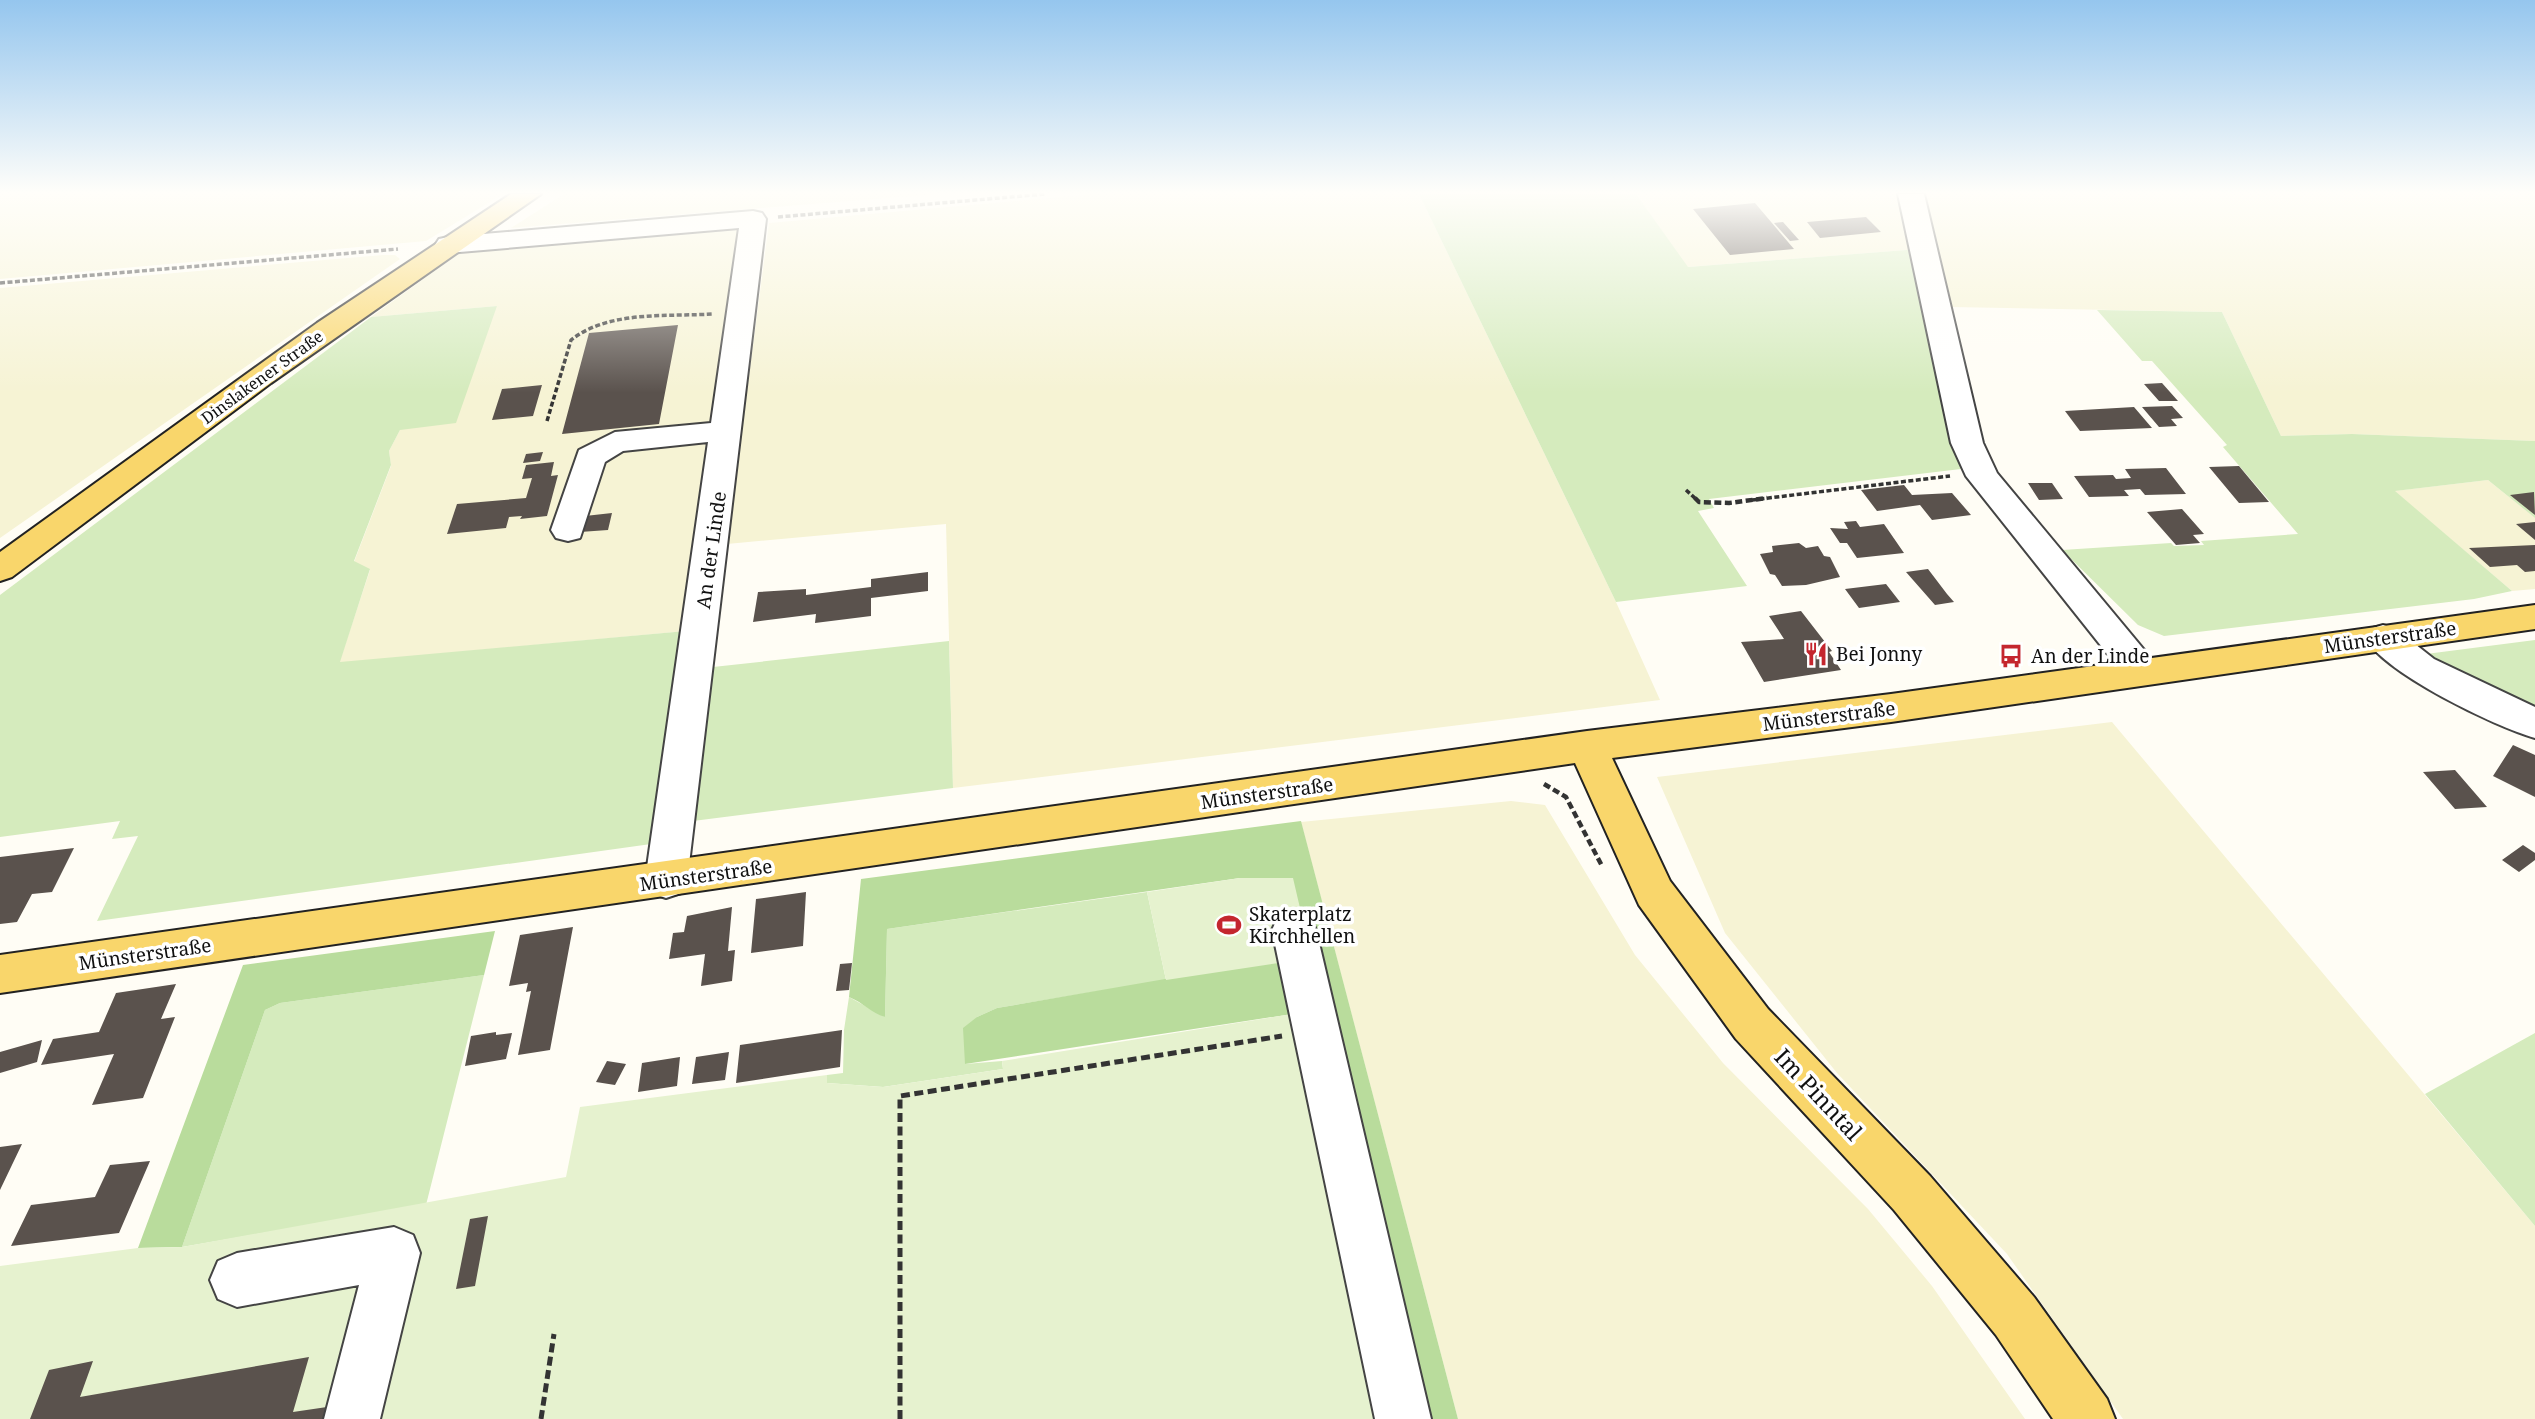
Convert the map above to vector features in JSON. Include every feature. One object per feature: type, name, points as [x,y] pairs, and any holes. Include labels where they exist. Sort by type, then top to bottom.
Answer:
[{"type":"main road","name":"Dinslakener Straße","points":[[0,569],[242,390],[426,260]]},
{"type":"main road","name":"Münsterstraße","points":[[0,974],[666,881],[1587,746],[2535,618]]},
{"type":"main road","name":"Im Pinntal","points":[[1587,746],[1654,892],[1711,969],[1752,1024],[1912,1193],[2006,1305],[2087,1419]]},
{"type":"street","name":"An der Linde","points":[[666,881],[747,260]]},
{"type":"street","points":[[1926,260],[1967,443],[1982,476],[2142,672]]},
{"type":"street","points":[[568,530],[590,457],[615,442],[727,431]]},
{"type":"street","points":[[2383,638],[2421,668],[2535,724]]},
{"type":"street","points":[[1294,930],[1403,1419]]},
{"type":"street","points":[[237,1280],[394,1253],[352,1419]]},
{"type":"path","points":[[0,283],[269,260]]},
{"type":"path","points":[[547,421],[548,408],[569,361],[571,340],[581,330],[597,324],[629,320],[740,312]]},
{"type":"path","points":[[1686,490],[1699,502],[1729,503],[1950,476],[1982,476]]},
{"type":"path","points":[[900,1419],[900,1096],[1317,1031]]},
{"type":"path","points":[[541,1419],[554,1334]]},
{"type":"shaded area","points":[[0,260],[211,260],[0,279]]},
{"type":"shaded area","points":[[322,260],[398,260],[0,538],[0,288]]},
{"type":"shaded area","points":[[449,260],[738,260],[686,631],[339,663],[370,570],[354,562],[391,466],[389,451],[400,430],[497,306],[371,317]]},
{"type":"shaded area","points":[[764,260],[1451,260],[1616,602],[1660,700],[953,788],[946,524],[727,544]]},
{"type":"shaded area","points":[[1682,260],[1774,260],[1687,267]]},
{"type":"shaded area","points":[[1940,260],[2535,260],[2535,441],[2352,434],[2281,436],[2222,312],[1951,307]]},
{"type":"shaded area","points":[[2488,480],[2535,518],[2535,589],[2512,591],[2394,491]]},
{"type":"shaded area","points":[[2112,722],[2535,1226],[2535,1419],[2123,1419],[2007,1254],[1837,1073],[1725,933],[1657,777]]},
{"type":"shaded area","points":[[1511,801],[1545,805],[1635,955],[1723,1063],[1868,1209],[1932,1286],[2025,1419],[1458,1419],[1301,822]]},
{"type":"green space","points":[[1451,260],[1683,260],[1688,267],[1775,260],[1921,260],[1944,417],[1961,469],[1709,499],[1714,508],[1698,511],[1747,586],[1616,602]]},
{"type":"green space","points":[[497,306],[456,423],[400,430],[389,451],[391,465],[354,561],[370,569],[340,662],[686,631],[651,844],[97,921],[138,836],[112,839],[120,821],[0,837],[0,595],[371,317]]},
{"type":"green space","points":[[2097,310],[2222,312],[2281,436],[2352,434],[2535,441],[2535,518],[2488,480],[2395,491],[2512,591],[2474,599],[2164,636],[2138,625],[2062,550],[2171,543],[2174,546],[2204,545],[2201,541],[2298,534],[2223,447],[2227,445],[2152,361],[2142,361]]},
{"type":"green space","points":[[2535,640],[2535,714],[2448,672],[2426,654]]},
{"type":"green space","points":[[949,641],[953,788],[693,821],[713,667]]},
{"type":"green space","points":[[1301,821],[1458,1419],[1419,1419],[1311,958],[1240,878],[887,929],[885,1017],[849,997],[861,879]]},
{"type":"green space","points":[[1240,878],[1293,878],[1419,1419],[0,1419],[0,1266],[138,1248],[182,1247],[566,1177],[580,1107],[827,1075],[827,1083],[883,1087],[1003,1069],[1002,1061],[1298,1013],[1292,961],[1166,980],[1147,892]]},
{"type":"green space","points":[[1147,892],[1166,980],[997,1008],[977,1017],[965,1064],[1002,1061],[1003,1069],[883,1087],[827,1083],[827,1075],[843,1073],[844,1030],[849,997],[885,1017],[887,929]]},
{"type":"green space","points":[[495,931],[484,975],[280,1003],[265,1010],[182,1247],[138,1248],[243,965]]},
{"type":"green space","points":[[1293,960],[1299,1013],[965,1064],[963,1028],[977,1017],[997,1008],[1252,964]]},
{"type":"green space","points":[[484,975],[426,1205],[182,1247],[265,1010],[280,1003]]},
{"type":"green space","points":[[2535,1033],[2535,1226],[2425,1094]]},
{"type":"building","points":[[678,325],[659,424],[562,434],[589,333]]},
{"type":"building","points":[[2162,383],[2178,401],[2159,401],[2144,384]]},
{"type":"building","points":[[542,385],[533,416],[492,420],[502,389]]},
{"type":"building","points":[[2172,406],[2183,418],[2171,419],[2177,426],[2159,427],[2142,407]]},
{"type":"building","points":[[2134,407],[2152,428],[2080,431],[2065,411]]},
{"type":"building","points":[[543,452],[540,461],[523,463],[526,454]]},
{"type":"building","points":[[554,462],[551,476],[558,475],[547,516],[520,519],[522,516],[509,517],[506,528],[447,534],[457,504],[526,498],[532,478],[522,479],[526,465]]},
{"type":"building","points":[[2239,466],[2269,502],[2239,503],[2209,467]]},
{"type":"building","points":[[2166,468],[2186,494],[2145,495],[2140,489],[2124,490],[2129,496],[2089,497],[2074,476],[2113,475],[2116,479],[2131,478],[2125,469]]},
{"type":"building","points":[[2028,483],[2052,483],[2063,499],[2039,500]]},
{"type":"building","points":[[1904,485],[1912,495],[1952,493],[1971,515],[1932,520],[1920,505],[1877,511],[1861,490]]},
{"type":"building","points":[[2534,492],[2535,515],[2510,495]]},
{"type":"building","points":[[2182,509],[2204,534],[2193,535],[2200,543],[2176,545],[2147,512]]},
{"type":"building","points":[[612,513],[608,530],[580,532],[585,516]]},
{"type":"building","points":[[1856,521],[1860,527],[1884,524],[1904,553],[1857,558],[1847,543],[1840,543],[1830,528],[1848,529],[1844,522]]},
{"type":"building","points":[[2535,522],[2535,540],[2516,524]]},
{"type":"building","points":[[1799,543],[1806,548],[1818,546],[1824,556],[1830,557],[1840,577],[1806,585],[1782,586],[1775,575],[1770,574],[1760,554],[1773,552],[1772,546]]},
{"type":"building","points":[[2535,545],[2535,571],[2525,572],[2517,565],[2490,567],[2469,548]]},
{"type":"building","points":[[1928,569],[1954,602],[1935,605],[1906,572]]},
{"type":"building","points":[[928,572],[928,591],[871,598],[871,616],[815,623],[816,614],[753,622],[758,592],[806,589],[806,595],[871,587],[871,579]]},
{"type":"building","points":[[1886,584],[1900,602],[1859,608],[1845,589]]},
{"type":"building","points":[[1801,611],[1832,651],[1829,652],[1841,670],[1764,682],[1741,642],[1784,639],[1769,616]]},
{"type":"building","points":[[2513,745],[2535,755],[2535,797],[2493,776]]},
{"type":"building","points":[[2455,770],[2487,807],[2455,809],[2423,772]]},
{"type":"building","points":[[2523,845],[2535,853],[2535,860],[2519,872],[2502,860]]},
{"type":"building","points":[[74,848],[52,892],[32,894],[17,922],[0,924],[0,857]]},
{"type":"building","points":[[806,892],[803,946],[751,953],[756,899]]},
{"type":"building","points":[[732,907],[728,951],[735,950],[732,981],[701,986],[705,954],[669,959],[673,933],[684,932],[687,916]]},
{"type":"building","points":[[573,927],[550,1050],[518,1055],[531,991],[526,992],[528,983],[509,986],[520,935]]},
{"type":"building","points":[[852,963],[849,990],[836,991],[840,964]]},
{"type":"building","points":[[176,984],[161,1019],[175,1017],[143,1098],[92,1105],[114,1054],[41,1065],[53,1039],[99,1032],[116,993]]},
{"type":"building","points":[[842,1030],[840,1067],[736,1083],[740,1045]]},
{"type":"building","points":[[496,1032],[496,1035],[512,1033],[506,1059],[465,1066],[471,1036]]},
{"type":"building","points":[[42,1040],[37,1062],[0,1073],[0,1052]]},
{"type":"building","points":[[729,1052],[725,1080],[692,1084],[696,1057]]},
{"type":"building","points":[[680,1057],[677,1086],[638,1092],[642,1063]]},
{"type":"building","points":[[607,1061],[626,1064],[615,1085],[596,1082]]},
{"type":"building","points":[[22,1144],[0,1190],[0,1147]]},
{"type":"building","points":[[150,1161],[119,1233],[11,1246],[31,1205],[95,1197],[110,1165]]},
{"type":"building","points":[[488,1216],[475,1286],[456,1289],[470,1219]]},
{"type":"building","points":[[309,1357],[293,1412],[327,1407],[324,1419],[30,1419],[49,1370],[93,1361],[80,1397]]},
{"type":"place","name":"Bei Jonny","points":[[1816,654]]},
{"type":"place","name":"An der Linde","points":[[2011,656]]},
{"type":"place","name":"Skaterplatz Kirchhellen","points":[[1229,925]]}]
